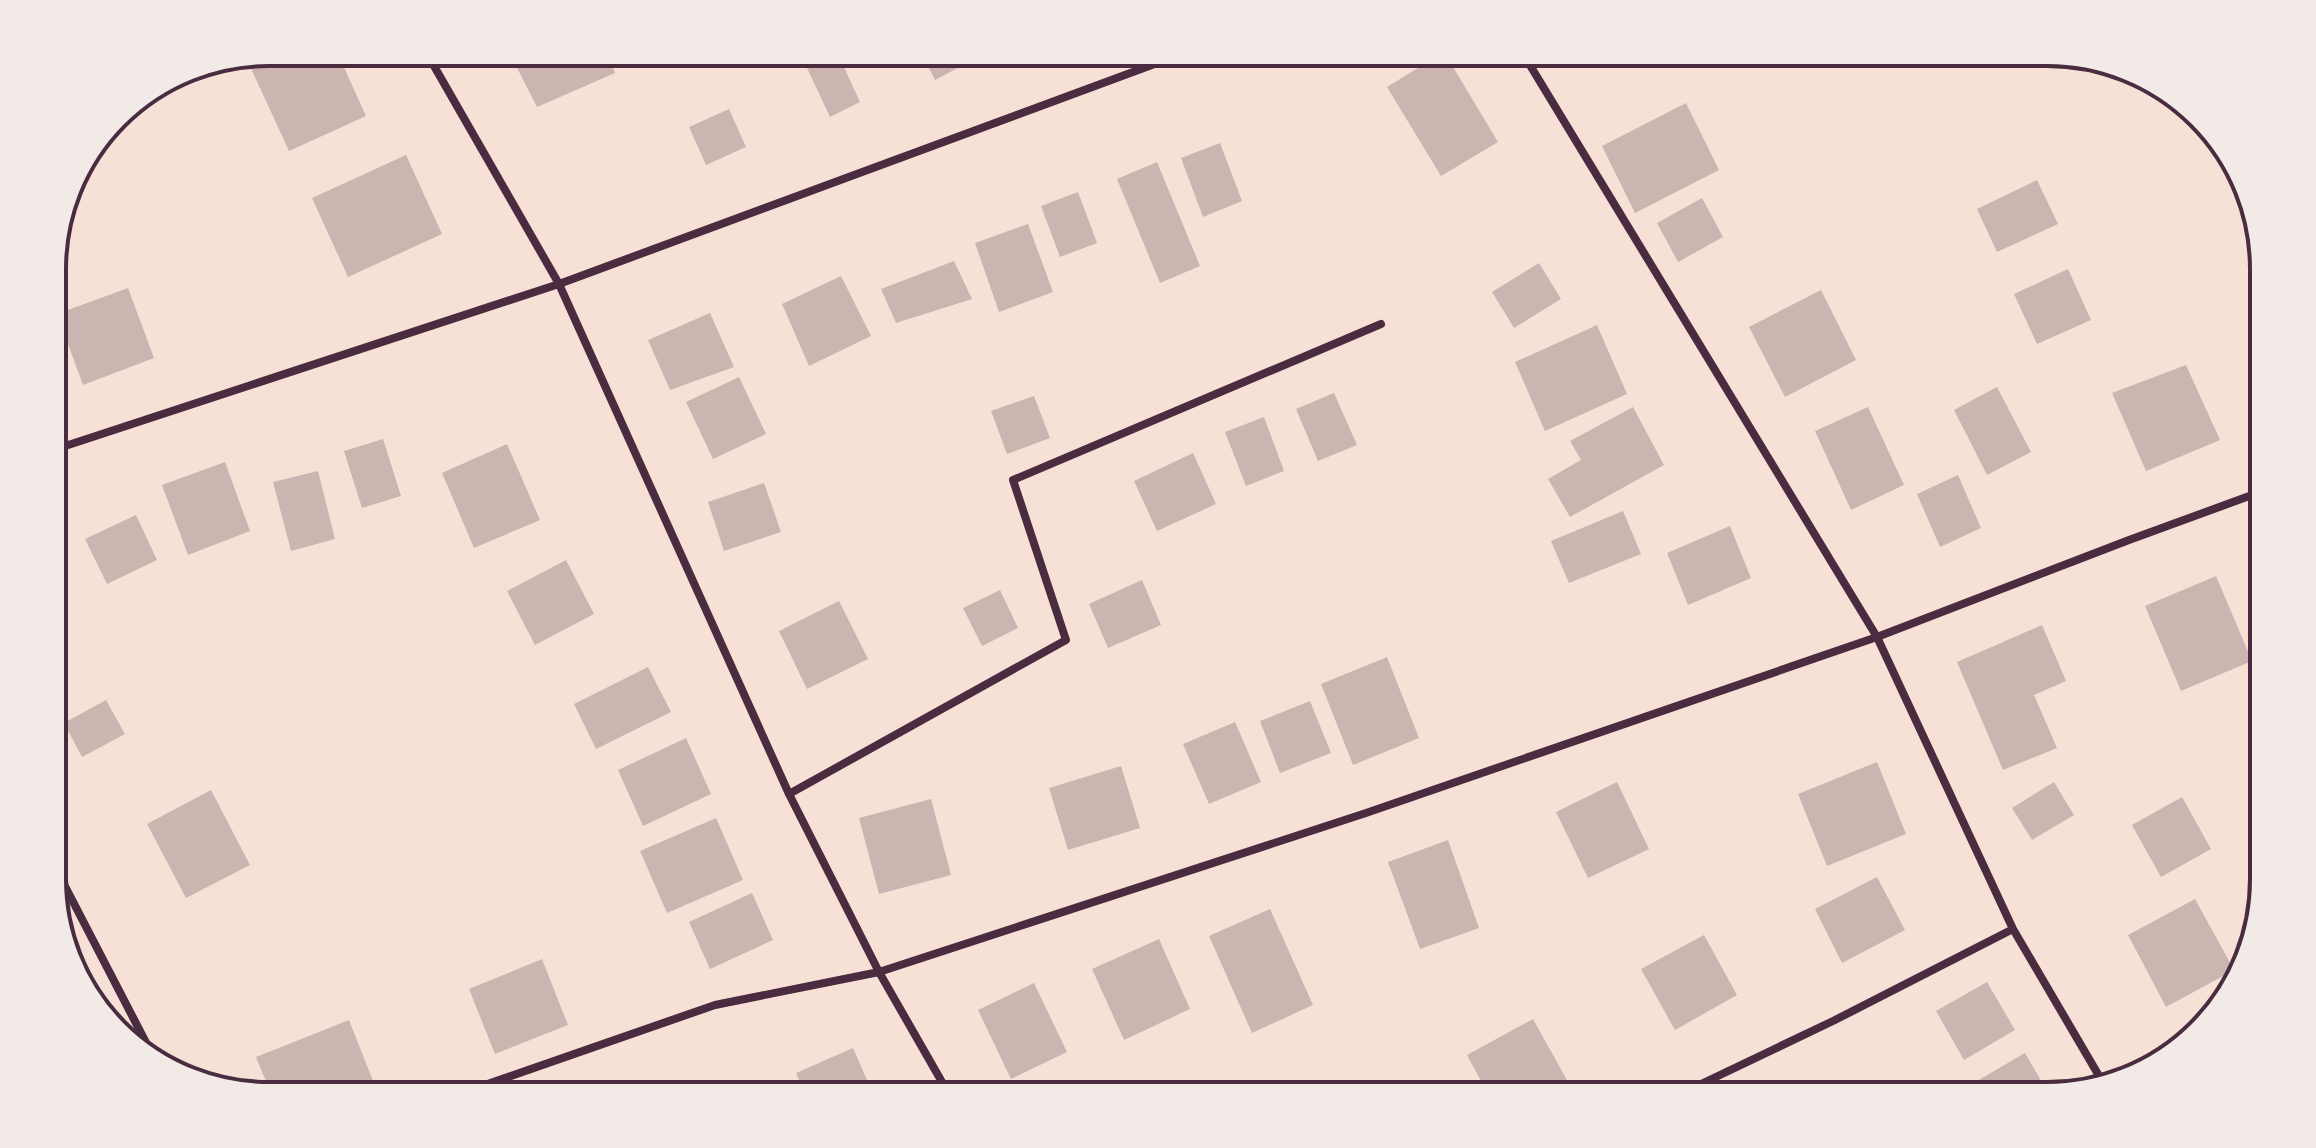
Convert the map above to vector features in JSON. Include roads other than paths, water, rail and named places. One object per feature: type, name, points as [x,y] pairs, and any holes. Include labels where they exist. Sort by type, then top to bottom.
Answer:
[{"type":"street","points":[[434,66],[559,284],[789,794],[879,972],[942,1082]]},
{"type":"street","points":[[66,446],[559,284],[1149,66]]},
{"type":"street","points":[[1530,66],[1877,637],[2013,929],[2098,1075]]},
{"type":"street","points":[[789,794],[1066,640],[1013,480],[1381,324]]},
{"type":"street","points":[[493,1082],[715,1005],[879,972],[1366,813],[1877,637],[2250,496]]},
{"type":"street","points":[[67,890],[144,1039]]},
{"type":"street","points":[[1705,1082],[2013,929]]}]
